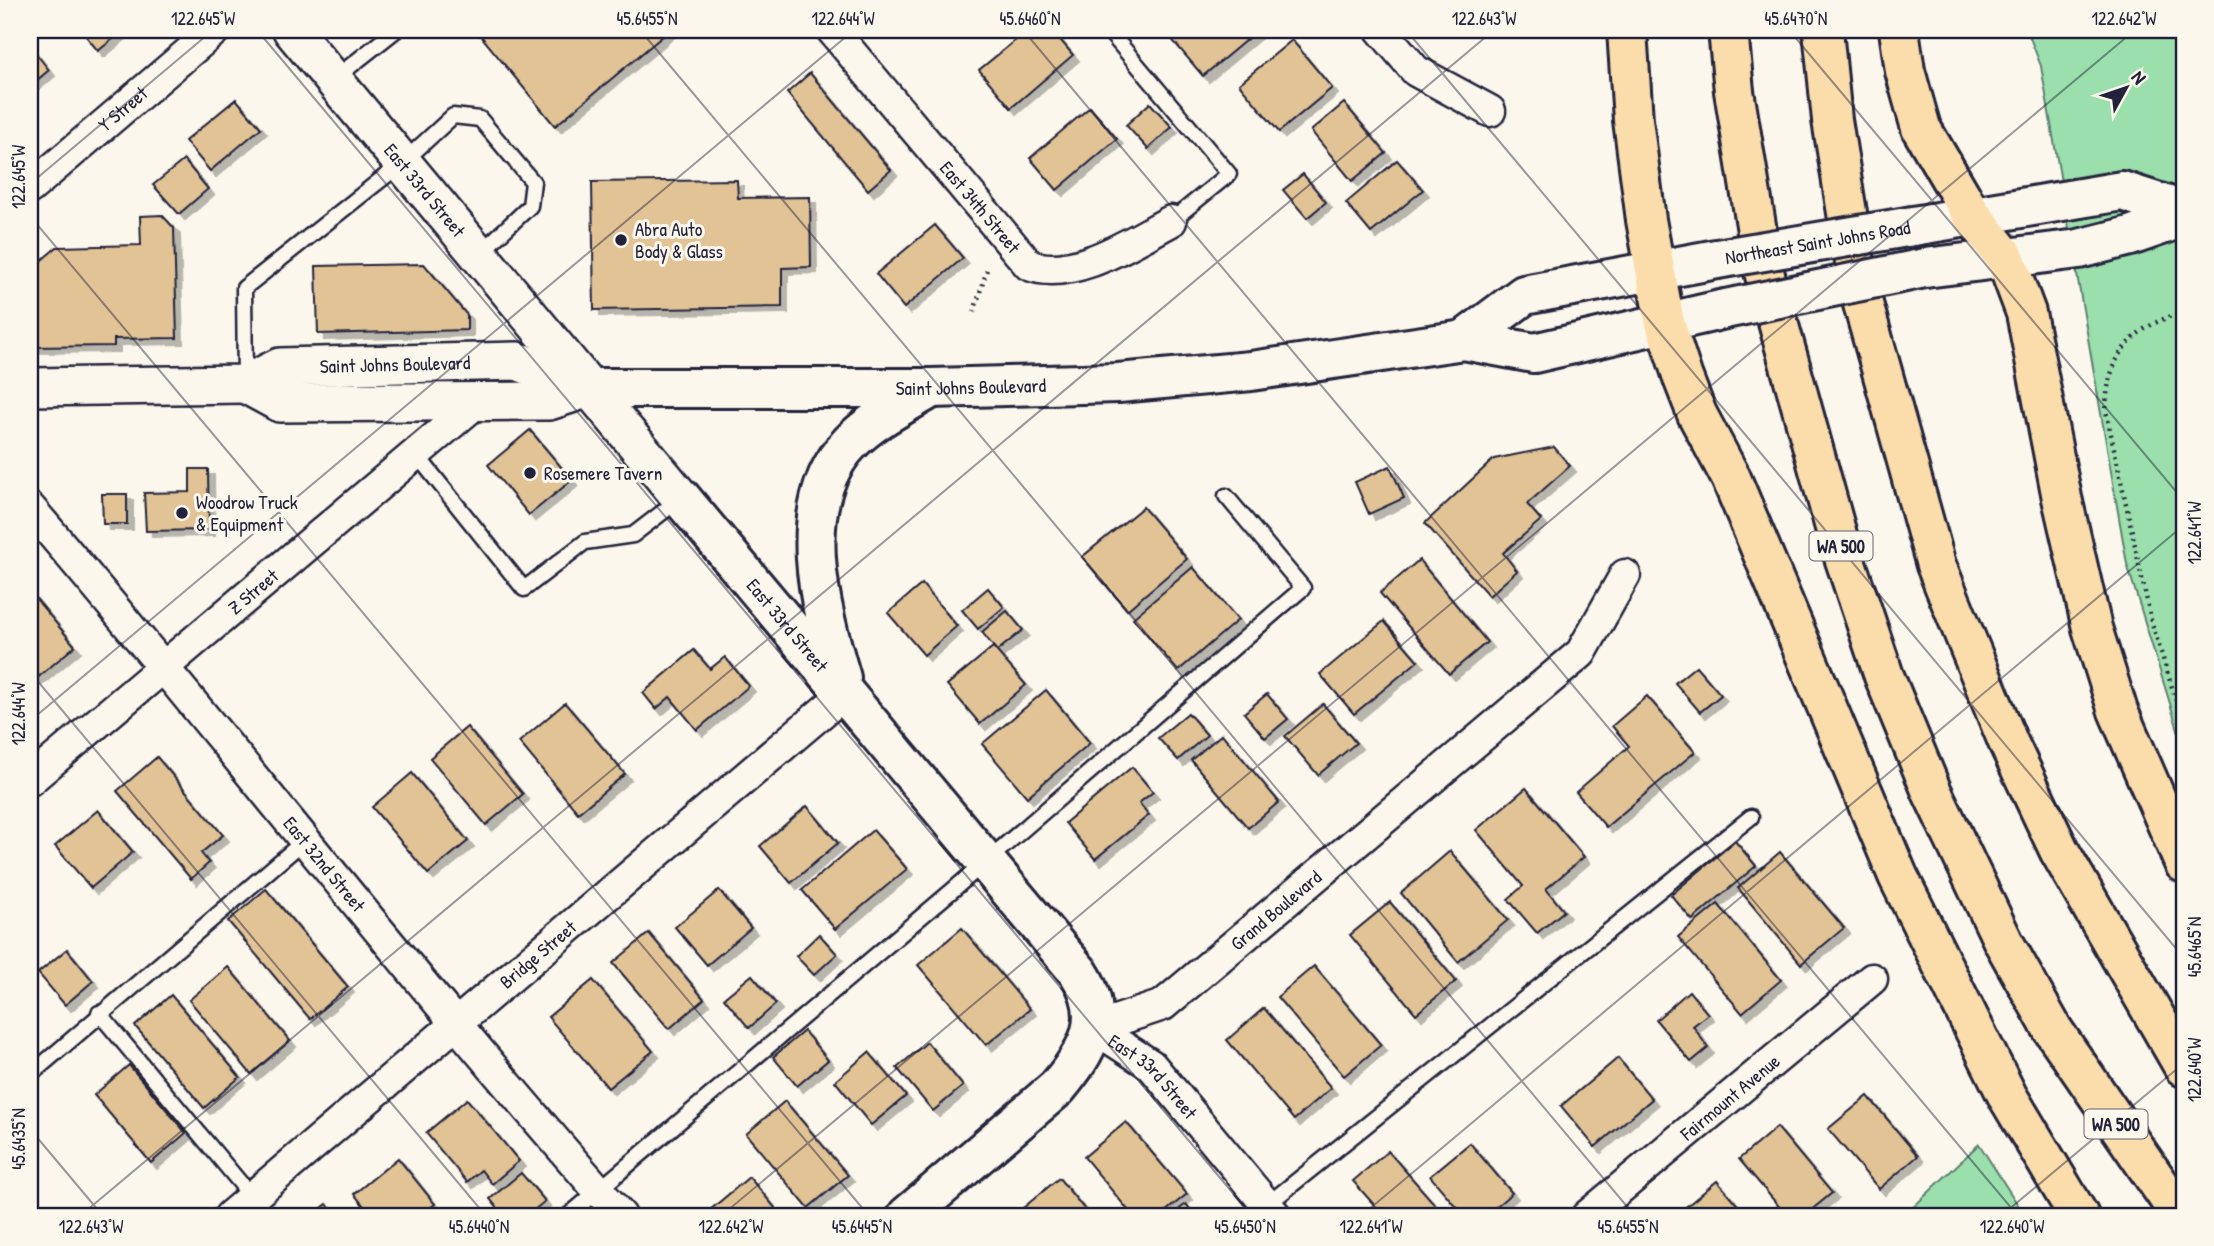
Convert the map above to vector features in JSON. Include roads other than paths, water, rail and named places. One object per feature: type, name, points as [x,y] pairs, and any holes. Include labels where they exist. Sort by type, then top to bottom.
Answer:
[{"type":"highway","points":[[1627,30],[1633,120],[1655,270],[1665,323],[1697,414],[1731,478],[1898,876],[1980,1042],[2039,1150],[2079,1216]]},
{"type":"highway","name":"WA 500","points":[[1728,30],[1734,91],[1763,268],[1839,542],[1884,676],[1932,792],[2003,941],[2053,1030],[2181,1216]]},
{"type":"highway","points":[[1823,30],[1832,120],[1860,293],[1936,565],[2008,743],[2059,850],[2184,1067]]},
{"type":"highway","points":[[1899,30],[1905,71],[1921,128],[1972,215],[2005,257],[2026,313],[2062,498],[2092,628],[2118,711],[2184,863]]},
{"type":"main road","name":"Northeast Saint Johns Road","points":[[1464,340],[1524,295],[1655,270],[2122,191],[2184,211]]},
{"type":"main road","name":"Northeast Saint Johns Road","points":[[1349,357],[1464,340],[1534,353],[1725,309],[1926,268],[2079,249],[2130,236],[2184,217]]},
{"type":"main road","name":"Saint Johns Boulevard","points":[[589,388],[930,388],[1118,383],[1251,371],[1349,357]]},
{"type":"main road","points":[[845,693],[820,609],[816,576],[817,528],[826,484],[837,459],[851,442],[880,418],[930,388]]},
{"type":"main road","name":"East 33rd Street","points":[[681,498],[1079,973],[1090,994],[1094,1028]]},
{"type":"main road","points":[[907,1216],[1058,1088],[1076,1064],[1094,1028]]},
{"type":"street","name":"Y Street","points":[[30,188],[215,30]]},
{"type":"street","name":"East 33rd Street","points":[[292,30],[681,498]]},
{"type":"street","name":"East 34th Street","points":[[832,30],[1023,261],[1038,269],[1093,262],[1171,221]]},
{"type":"street","points":[[1381,30],[1416,71],[1490,111]]},
{"type":"street","name":"Saint Johns Boulevard","points":[[30,387],[245,384],[280,366],[517,360],[589,388]]},
{"type":"street","name":"Saint Johns Boulevard","points":[[245,384],[281,403],[548,401],[589,388]]},
{"type":"street","name":"Z Street","points":[[30,780],[477,402]]},
{"type":"street","name":"East 32nd Street","points":[[30,508],[164,665],[455,1026],[621,1216]]},
{"type":"street","name":"Grand Boulevard","points":[[1094,1028],[1163,1005],[1581,653],[1625,575]]},
{"type":"street","name":"Bridge Street","points":[[230,1216],[845,693]]},
{"type":"street","name":"Fairmount Avenue","points":[[1587,1216],[1872,979]]},
{"type":"street","name":"East 33rd Street","points":[[1094,1028],[1151,1065],[1265,1212]]},
{"type":"lane","points":[[333,80],[396,30]]},
{"type":"lane","points":[[1108,30],[1229,174],[1171,221]]},
{"type":"lane","points":[[245,384],[244,289],[402,163],[453,116],[480,119],[533,182],[530,206],[478,255]]},
{"type":"lane","points":[[416,454],[524,589],[585,542],[634,536],[681,498]]},
{"type":"lane","points":[[568,1216],[985,863],[1303,588],[1226,496]]},
{"type":"lane","points":[[1265,1212],[1751,817]]},
{"type":"lane","points":[[30,1075],[99,1013],[305,840]]},
{"type":"lane","points":[[99,1013],[252,1197]]},
{"type":"place","name":"Abra Auto Body & Glass","points":[[621,240]]},
{"type":"place","name":"Rosemere Tavern","points":[[530,473]]},
{"type":"place","name":"Woodrow Truck & Equipment","points":[[182,513]]}]
